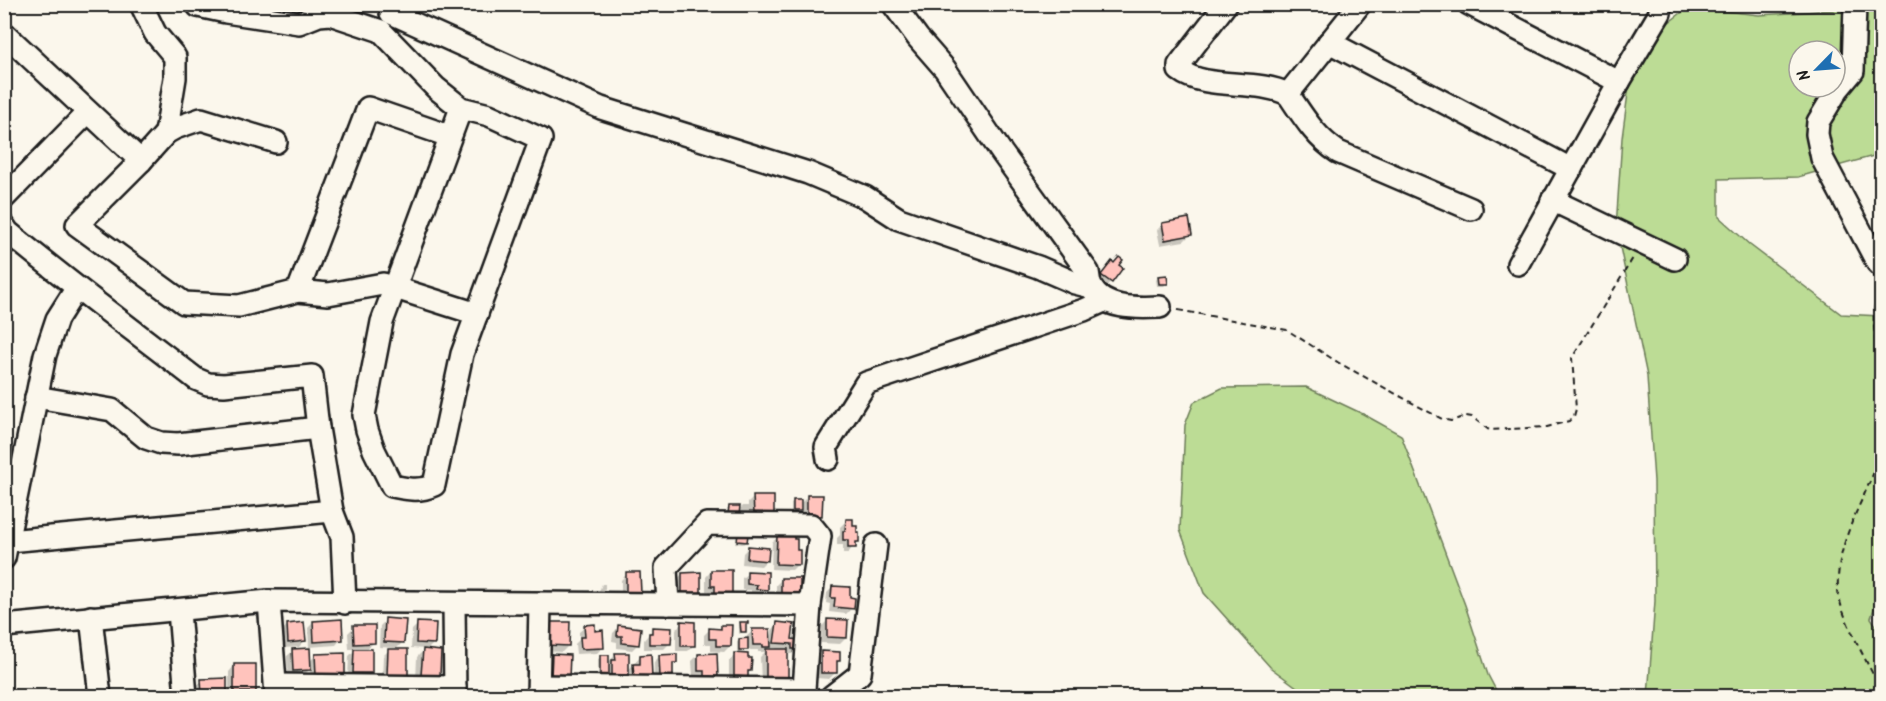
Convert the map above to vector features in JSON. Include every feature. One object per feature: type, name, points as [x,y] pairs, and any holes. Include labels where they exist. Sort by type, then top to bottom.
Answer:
[{"type":"street","points":[[141,4],[155,33],[175,57],[175,78],[166,133]]},
{"type":"street","points":[[893,4],[945,69],[1088,272],[1097,294]]},
{"type":"street","points":[[1227,4],[1179,65],[1179,70],[1200,80],[1276,88],[1288,94],[1323,142],[1338,152],[1471,209]]},
{"type":"street","points":[[1288,94],[1360,4]]},
{"type":"street","points":[[1469,4],[1619,82]]},
{"type":"street","points":[[1518,264],[1552,200],[1660,13],[1660,4]]},
{"type":"street","points":[[1855,4],[1853,71],[1838,89],[1818,122],[1817,134],[1822,158],[1881,267]]},
{"type":"street","points":[[198,6],[300,23],[319,15],[330,14],[390,16],[601,108],[808,173],[865,197],[898,219],[1038,267],[1097,294],[1136,308],[1160,307]]},
{"type":"street","points":[[390,16],[436,88],[461,108],[489,115],[541,139],[462,354],[434,485],[426,489],[413,490],[392,486],[374,450],[364,414],[382,322],[461,108]]},
{"type":"street","points":[[4,33],[141,161]]},
{"type":"street","points":[[1329,42],[1571,169]]},
{"type":"street","points":[[298,291],[368,108],[449,136]]},
{"type":"street","points":[[4,198],[88,112]]},
{"type":"street","points":[[276,142],[201,119],[166,133],[76,225],[184,303],[239,306],[298,291],[328,294],[383,284],[477,314]]},
{"type":"street","points":[[1552,200],[1675,259]]},
{"type":"street","points":[[4,226],[8,232],[76,289],[95,301],[195,379],[208,384],[224,385],[312,376],[332,511],[342,537],[345,603]]},
{"type":"street","points":[[76,289],[57,319],[45,355],[6,549],[332,511]]},
{"type":"street","points":[[828,459],[826,447],[866,383],[1084,310],[1097,294]]},
{"type":"street","points":[[36,397],[112,410],[146,438],[161,443],[178,444],[318,428]]},
{"type":"street","points":[[540,604],[539,691],[802,693],[819,536],[811,525],[707,524],[666,568],[668,604]]},
{"type":"street","points":[[832,696],[860,674],[876,545]]},
{"type":"street","points":[[269,602],[276,691],[455,692],[454,604]]},
{"type":"street","points":[[4,626],[269,602],[810,605]]},
{"type":"street","points":[[179,611],[186,696]]},
{"type":"street","points":[[91,617],[100,696]]},
{"type":"path","points":[[1160,307],[1287,330],[1339,363],[1442,419],[1451,421],[1466,416],[1472,417],[1489,430],[1547,427],[1569,421],[1574,416],[1576,398],[1572,358],[1642,243]]},
{"type":"path","points":[[1881,285],[1872,317],[1881,428],[1880,452],[1875,469],[1849,527],[1839,565],[1838,591],[1846,617],[1881,692]]},
{"type":"green space","points":[[1834,5],[1881,5],[1881,154],[1798,177],[1719,179],[1719,217],[1750,245],[1841,314],[1881,316],[1882,585],[1871,618],[1881,633],[1881,696],[1648,696],[1655,601],[1654,481],[1647,376],[1616,228],[1622,138],[1634,49],[1689,7],[1759,15],[1834,10]]},
{"type":"green space","points":[[1306,387],[1401,435],[1465,605],[1488,675],[1499,696],[1309,696],[1271,668],[1204,593],[1180,530],[1185,425],[1194,402],[1222,388]]},
{"type":"building","points":[[1189,218],[1192,235],[1165,240],[1162,223]]},
{"type":"building","points":[[1119,257],[1123,260],[1119,265],[1123,268],[1112,283],[1101,275],[1112,261],[1114,263]]},
{"type":"building","points":[[1167,275],[1168,284],[1159,284],[1158,276]]},
{"type":"building","points":[[807,495],[823,495],[822,516],[807,515]]},
{"type":"building","points":[[753,496],[774,496],[774,513],[754,513]]},
{"type":"building","points":[[793,500],[801,500],[801,511],[793,511]]},
{"type":"building","points":[[729,506],[740,506],[739,515],[728,515]]},
{"type":"building","points":[[846,519],[853,519],[853,526],[857,526],[859,542],[856,542],[856,548],[848,548],[848,540],[843,540]]},
{"type":"building","points":[[738,534],[748,535],[747,542],[737,541]]},
{"type":"building","points":[[777,535],[794,536],[794,539],[797,539],[800,565],[776,564]]},
{"type":"building","points":[[748,546],[769,548],[768,561],[747,559]]},
{"type":"building","points":[[711,570],[732,570],[732,596],[715,596],[715,586],[711,586]]},
{"type":"building","points":[[747,571],[768,572],[768,590],[756,589],[757,585],[747,584]]},
{"type":"building","points":[[626,572],[640,572],[641,593],[626,593]]},
{"type":"building","points":[[701,572],[701,597],[682,597],[682,573]]},
{"type":"building","points":[[781,578],[800,578],[800,593],[781,593]]},
{"type":"building","points":[[832,586],[850,587],[850,597],[855,598],[854,609],[834,607],[835,598],[831,598]]},
{"type":"building","points":[[385,618],[406,620],[404,643],[384,642]]},
{"type":"building","points":[[342,619],[343,640],[314,642],[313,621]]},
{"type":"building","points":[[827,619],[848,620],[847,638],[827,637]]},
{"type":"building","points":[[681,621],[695,622],[695,646],[681,646]]},
{"type":"building","points":[[304,622],[306,641],[288,643],[287,624]]},
{"type":"building","points":[[417,622],[436,623],[435,644],[416,643]]},
{"type":"building","points":[[551,622],[570,622],[569,646],[546,645],[546,627],[551,627]]},
{"type":"building","points":[[740,622],[748,622],[746,632],[741,632]]},
{"type":"building","points":[[777,622],[794,624],[792,639],[800,640],[800,649],[792,649],[792,644],[774,643]]},
{"type":"building","points":[[595,624],[595,631],[603,630],[604,648],[581,649],[580,637],[585,637],[584,625]]},
{"type":"building","points":[[353,625],[375,625],[375,643],[354,644]]},
{"type":"building","points":[[618,625],[641,628],[639,645],[622,643],[622,636],[617,636]]},
{"type":"building","points":[[721,625],[732,625],[731,646],[716,646],[716,639],[709,639],[709,628],[721,629]]},
{"type":"building","points":[[652,627],[672,628],[671,644],[649,644],[649,633],[652,633]]},
{"type":"building","points":[[752,629],[770,629],[771,647],[753,645]]},
{"type":"building","points":[[748,638],[748,650],[739,650],[739,639]]},
{"type":"building","points":[[310,648],[311,670],[293,671],[292,649]]},
{"type":"building","points":[[354,649],[372,649],[372,673],[353,673]]},
{"type":"building","points":[[388,649],[408,649],[408,676],[387,675]]},
{"type":"building","points":[[423,649],[441,651],[440,676],[421,675]]},
{"type":"building","points":[[766,649],[788,649],[788,678],[766,678]]},
{"type":"building","points":[[821,651],[840,652],[837,673],[821,673]]},
{"type":"building","points":[[345,653],[345,675],[316,676],[315,654]]},
{"type":"building","points":[[615,653],[629,653],[629,675],[612,675],[612,660],[616,660]]},
{"type":"building","points":[[717,653],[718,678],[704,678],[704,671],[698,671],[698,654]]},
{"type":"building","points":[[734,653],[748,654],[748,658],[752,658],[748,677],[734,676]]},
{"type":"building","points":[[552,654],[570,655],[569,678],[551,677]]},
{"type":"building","points":[[651,654],[652,677],[634,678],[633,664],[640,664],[640,655]]},
{"type":"building","points":[[677,654],[677,663],[673,663],[673,676],[660,677],[659,655]]},
{"type":"building","points":[[600,655],[609,655],[609,679],[600,679]]},
{"type":"building","points":[[234,664],[256,664],[256,692],[234,692]]},
{"type":"building","points":[[227,678],[227,696],[202,696],[201,679]]}]
